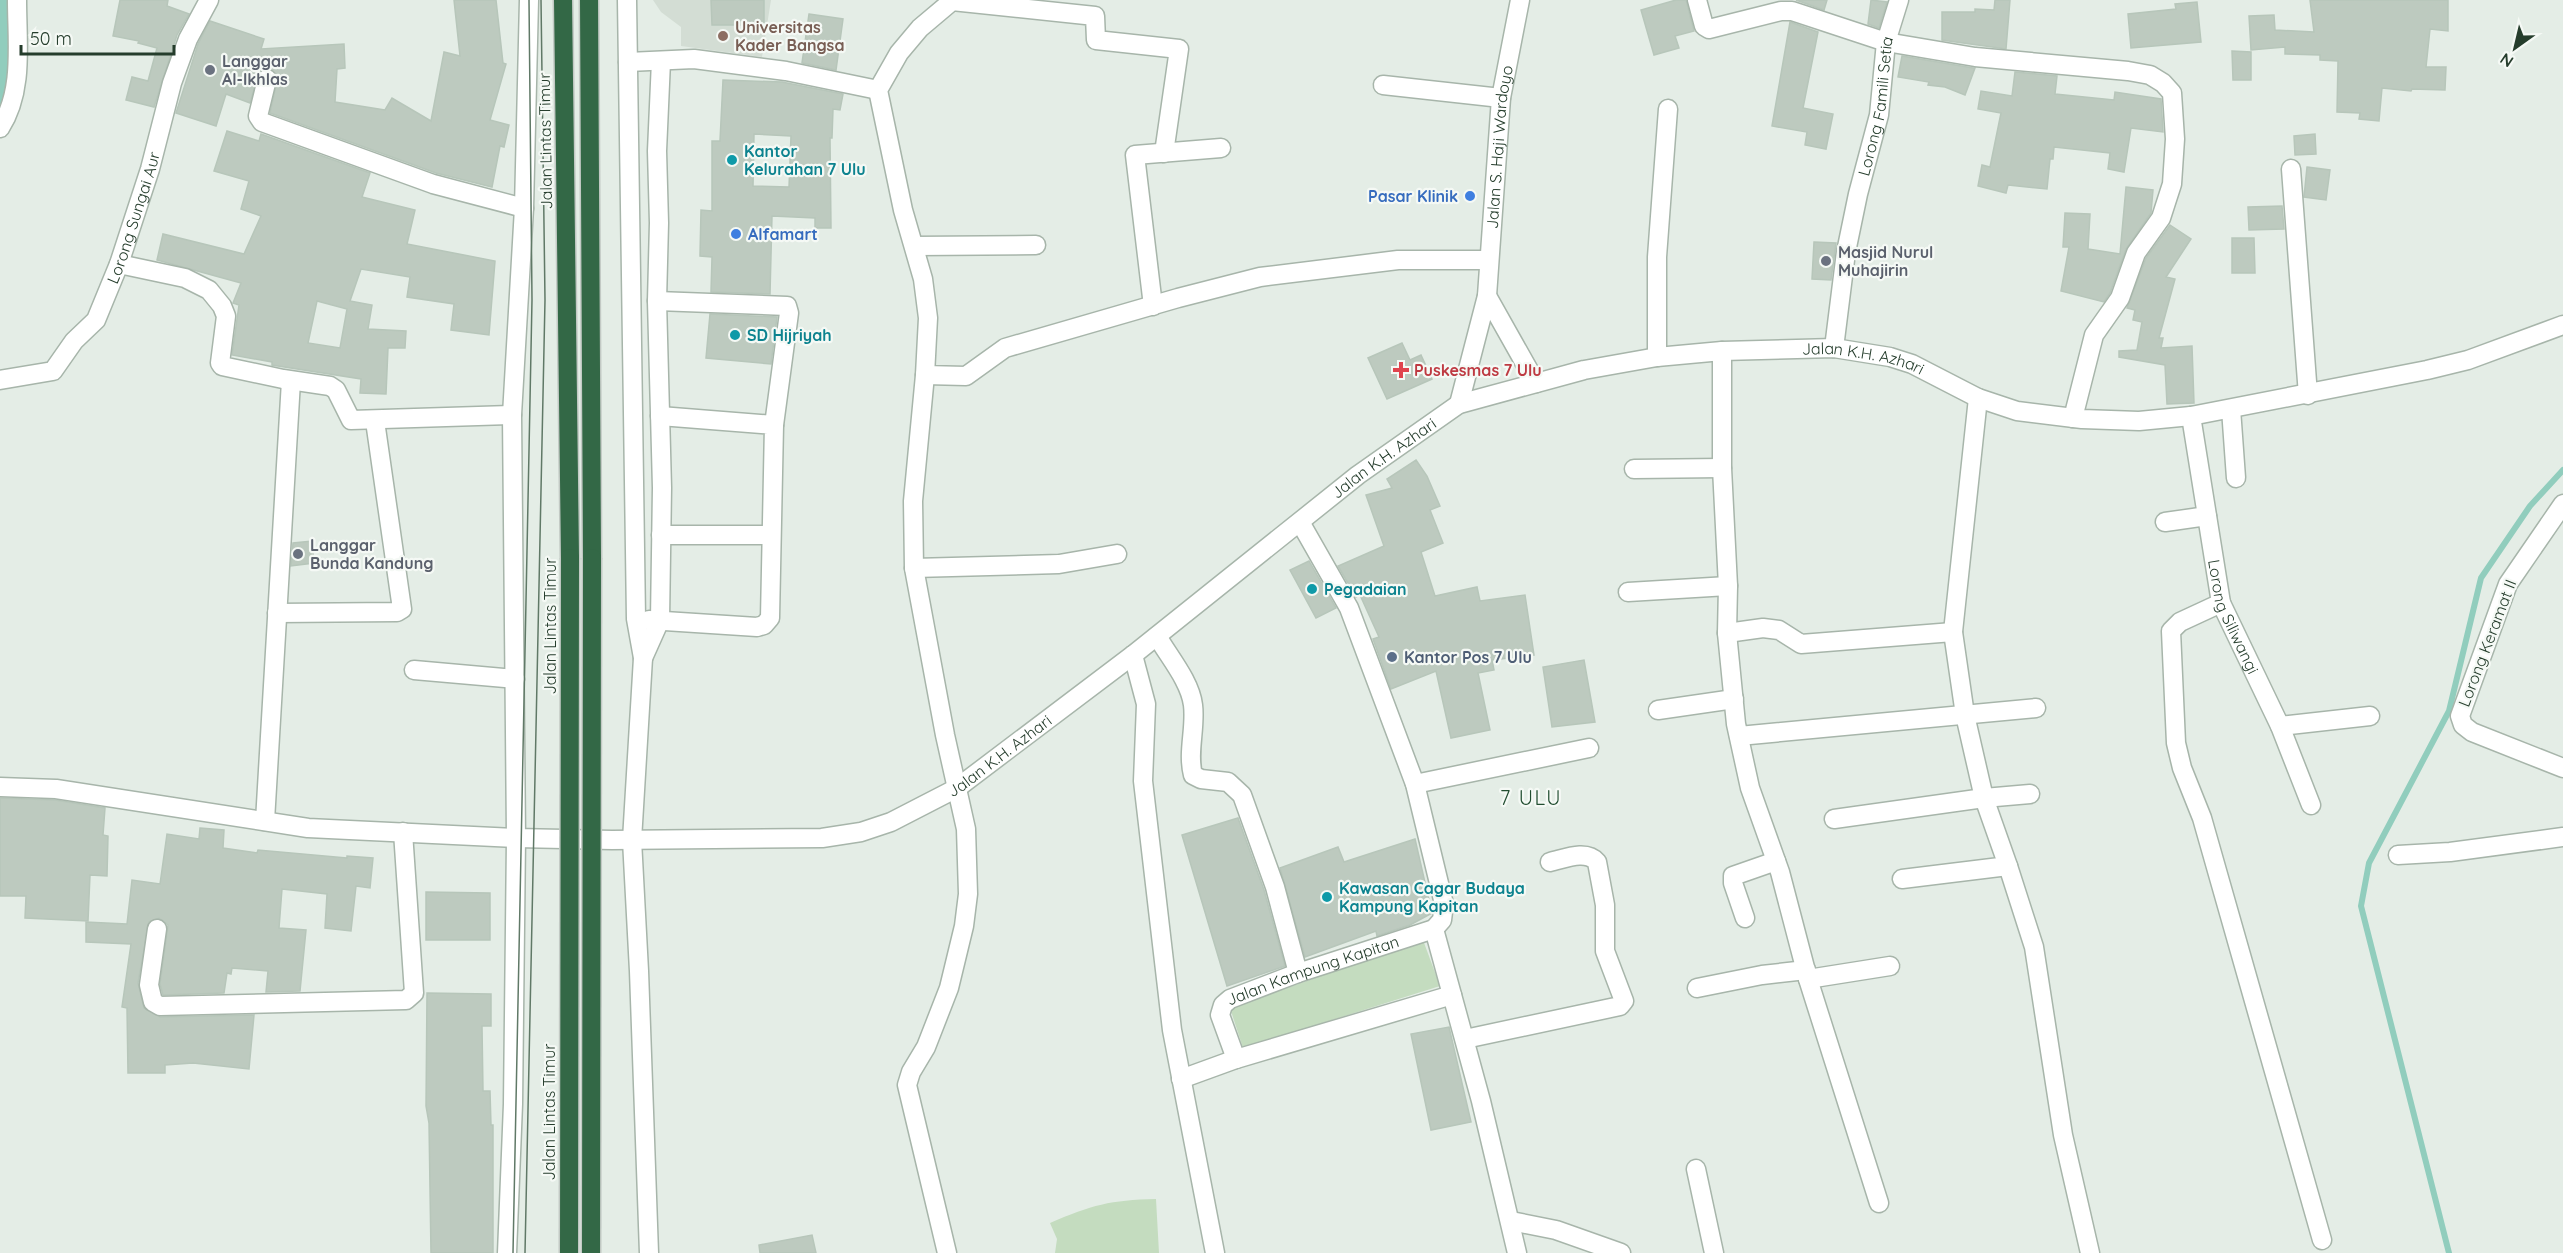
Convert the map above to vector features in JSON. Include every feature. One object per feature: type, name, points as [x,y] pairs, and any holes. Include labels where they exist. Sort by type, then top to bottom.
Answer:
[{"type":"highway","name":"Jalan Lintas Timur","points":[[563,0],[570,558],[569,1253]]},
{"type":"highway","points":[[589,0],[592,558],[591,1253]]},
{"type":"street","points":[[0,128],[11,112],[9,91],[17,0]]},
{"type":"street","name":"Lorong Sungai Aur","points":[[0,380],[50,373],[74,341],[96,320],[119,264],[150,168],[172,83],[188,39],[209,0]]},
{"type":"street","points":[[507,1253],[513,1104],[516,838],[512,415],[524,208],[529,0]]},
{"type":"street","points":[[627,0],[628,221],[636,619],[643,658],[632,840],[649,1253]]},
{"type":"street","points":[[864,87],[920,28],[952,0],[1095,16],[1096,40],[1179,49],[1164,153]]},
{"type":"street","name":"Jalan S. Haji Wardoyo","points":[[1459,404],[1487,296],[1501,98],[1520,0]]},
{"type":"street","name":"Lorong Famili Setia","points":[[1697,0],[1707,28],[1781,10],[1792,11],[1886,42],[1878,115],[1846,252],[1834,348]]},
{"type":"street","points":[[1899,0],[1886,42],[1975,57],[2128,70],[2150,75],[2163,83],[2172,93],[2175,139],[2172,184],[2161,218],[2136,253],[2120,298],[2094,335],[2073,417]]},
{"type":"street","points":[[628,62],[694,59],[786,72],[864,87]]},
{"type":"street","points":[[643,658],[660,620],[657,151],[661,61]]},
{"type":"street","points":[[267,79],[258,116],[262,122],[433,184],[524,208]]},
{"type":"street","points":[[1383,85],[1501,98]]},
{"type":"street","points":[[864,87],[915,246],[923,279],[928,318],[913,501],[914,568],[966,833],[968,894],[964,926],[949,988],[926,1047],[909,1077],[908,1085],[948,1253]]},
{"type":"street","points":[[1657,357],[1657,257],[1668,109]]},
{"type":"street","points":[[1153,306],[1135,155],[1221,148]]},
{"type":"street","points":[[2291,169],[2308,395]]},
{"type":"street","points":[[915,246],[1036,245]]},
{"type":"street","points":[[925,375],[966,376],[1005,348],[1260,278],[1398,260],[1489,260]]},
{"type":"street","points":[[119,264],[185,278],[205,286],[222,306],[226,316],[221,365],[226,368],[291,381],[333,387],[349,419],[375,421],[512,415]]},
{"type":"street","points":[[1487,296],[1536,383]]},
{"type":"street","points":[[636,619],[757,627],[764,625],[770,618],[774,425],[789,313],[787,306],[657,301]]},
{"type":"street","name":"Jalan K.H. Azhari","points":[[0,787],[56,789],[308,828],[516,838],[632,840],[822,838],[861,832],[891,822],[957,788],[1133,656],[1359,474],[1459,404],[1584,370],[1657,357],[1722,351],[1834,348],[1890,357],[1912,364],[1987,401],[2017,411],[2139,421],[2231,409],[2427,370],[2468,360],[2563,325]]},
{"type":"street","points":[[1722,351],[1722,468],[1728,586],[1727,633],[1736,724],[1750,788],[1776,861],[1807,974],[1879,1203]]},
{"type":"street","points":[[265,821],[291,381]]},
{"type":"street","points":[[1987,401],[1953,632],[1965,715],[1984,798],[2034,947],[2063,1135],[2090,1253]]},
{"type":"street","points":[[2231,409],[2236,478]]},
{"type":"street","name":"Lorong Siliwangi","points":[[2191,416],[2221,603],[2280,726],[2311,805]]},
{"type":"street","points":[[660,417],[774,425]]},
{"type":"street","points":[[277,613],[397,612],[402,609],[375,421]]},
{"type":"street","points":[[1634,469],[1722,468]]},
{"type":"street","name":"Lorong Keramat II","points":[[2563,504],[2508,584],[2460,716],[2463,724],[2472,732],[2563,764]]},
{"type":"street","points":[[2165,522],[2207,516]]},
{"type":"street","points":[[1300,522],[1349,608],[1415,784],[1444,904],[1442,920],[1434,929],[1464,1035],[1517,1253]]},
{"type":"street","points":[[661,535],[771,535]]},
{"type":"street","points":[[914,568],[1059,564],[1117,554]]},
{"type":"street","points":[[1628,592],[1728,586]]},
{"type":"street","points":[[2221,603],[2180,622],[2171,631],[2176,742],[2182,768],[2202,818],[2322,1240]]},
{"type":"street","points":[[1727,633],[1763,628],[1779,630],[1801,644],[1953,632]]},
{"type":"street","points":[[1157,636],[1190,689],[1193,708],[1190,763],[1193,775],[1202,779],[1228,782],[1242,795],[1275,887],[1298,973]]},
{"type":"street","points":[[1133,656],[1146,704],[1143,781],[1165,975],[1181,1078],[1215,1253]]},
{"type":"street","points":[[414,670],[515,679]]},
{"type":"street","points":[[1658,710],[1734,699]]},
{"type":"street","points":[[1739,736],[2036,708]]},
{"type":"street","points":[[2280,726],[2370,716]]},
{"type":"street","points":[[1415,784],[1589,748]]},
{"type":"street","points":[[1834,819],[1984,798],[2030,794]]},
{"type":"street","points":[[157,929],[149,985],[153,1002],[160,1006],[406,1000],[414,993],[403,832]]},
{"type":"street","points":[[2398,855],[2450,852],[2563,837]]},
{"type":"street","points":[[1464,1035],[1620,1006],[1624,1001],[1605,951],[1605,905],[1597,862],[1592,857],[1583,855],[1550,862]]},
{"type":"street","points":[[1745,918],[1733,883],[1733,876],[1776,861]]},
{"type":"street","points":[[1902,879],[2008,866]]},
{"type":"street","name":"Jalan Kampung Kapitan","points":[[1236,1059],[1220,1015],[1223,1005],[1230,999],[1298,973],[1434,929]]},
{"type":"street","points":[[1697,988],[1762,975],[1807,974],[1890,966]]},
{"type":"street","points":[[1181,1078],[1236,1059],[1452,995]]},
{"type":"street","points":[[1696,1169],[1714,1253]]},
{"type":"street","points":[[1511,1221],[1557,1230],[1622,1253]]},
{"type":"shaded area","name":"Universitas Kader Bangsa","points":[[653,0],[771,0],[762,57],[681,46],[681,27],[661,12]]},
{"type":"green space","points":[[1423,940],[1440,986],[1243,1048],[1230,1008]]},
{"type":"green space","points":[[1156,1199],[1159,1253],[1055,1253],[1057,1239],[1050,1223],[1102,1205]]},
{"type":"building","points":[[120,0],[168,0],[167,6],[189,14],[177,35],[154,107],[126,100],[132,77],[148,81],[157,48],[138,43],[139,41],[113,36]]},
{"type":"building","points":[[454,0],[496,0],[503,63],[506,64],[490,120],[509,125],[504,147],[500,146],[492,187],[436,173],[270,113],[278,76],[269,68],[259,72],[250,103],[226,94],[216,126],[176,113],[198,44],[210,21],[264,39],[261,49],[344,44],[345,68],[337,69],[335,102],[385,110],[392,98],[431,121],[444,52],[460,56]]},
{"type":"building","points":[[711,0],[764,0],[764,25],[712,25]]},
{"type":"building","points":[[1676,0],[1686,0],[1694,31],[1675,36],[1679,48],[1654,55],[1641,10]]},
{"type":"building","points":[[1796,0],[1827,0],[1824,10]]},
{"type":"building","points":[[1871,0],[1887,2],[1879,28],[1868,24]]},
{"type":"building","points":[[1995,0],[2010,0],[2006,49],[1942,40],[1942,12],[1994,10]]},
{"type":"building","points":[[2310,0],[2448,0],[2448,31],[2430,29],[2426,67],[2446,67],[2445,90],[2412,89],[2411,91],[2382,88],[2379,121],[2359,119],[2360,113],[2337,112],[2338,61],[2320,60],[2320,55],[2285,54],[2285,47],[2251,50],[2249,16],[2274,15],[2275,30],[2314,32]]},
{"type":"building","points":[[2197,2],[2201,42],[2131,48],[2128,14],[2176,9],[2175,4]]},
{"type":"building","points":[[809,14],[843,19],[836,70],[802,63]]},
{"type":"building","points":[[1790,22],[1818,32],[1803,108],[1833,114],[1826,149],[1805,145],[1807,132],[1772,126]]},
{"type":"building","points":[[2232,51],[2251,52],[2251,80],[2233,80]]},
{"type":"building","points":[[1902,56],[1975,68],[1965,95],[1945,87],[1928,85],[1929,82],[1898,77]]},
{"type":"building","points":[[2015,72],[2057,76],[2055,94],[2114,100],[2115,92],[2161,99],[2163,132],[2131,128],[2124,172],[2108,169],[2110,153],[2054,147],[2053,159],[2050,159],[2047,189],[2008,185],[2006,193],[1978,186],[1982,165],[1990,167],[2001,113],[1978,109],[1981,91],[2012,96]]},
{"type":"building","points":[[723,80],[782,82],[843,94],[840,110],[833,109],[832,138],[830,138],[831,228],[815,228],[815,218],[772,216],[770,294],[711,292],[712,257],[700,256],[701,210],[712,211],[712,141],[720,141]],"holes":[[[754,134],[791,136],[789,187],[753,186]]]},
{"type":"building","points":[[227,131],[259,141],[261,134],[370,173],[362,197],[415,210],[407,244],[495,261],[489,335],[451,330],[454,304],[407,297],[410,277],[361,269],[350,301],[372,305],[368,329],[406,331],[405,348],[388,348],[386,394],[360,393],[361,379],[272,365],[272,362],[232,355],[239,305],[233,303],[241,283],[157,260],[163,234],[244,254],[261,216],[241,209],[249,181],[214,171]],"holes":[[[317,301],[347,309],[340,348],[308,343]]]},
{"type":"building","points":[[2315,134],[2316,154],[2295,155],[2294,136]]},
{"type":"building","points":[[2307,167],[2330,170],[2326,200],[2304,197]]},
{"type":"building","points":[[2126,187],[2153,190],[2151,213],[2126,249],[2110,293],[2104,302],[2061,291],[2069,247],[2063,247],[2065,213],[2090,214],[2088,249],[2120,254]]},
{"type":"building","points":[[2282,206],[2284,229],[2249,230],[2248,207]]},
{"type":"building","points":[[2170,225],[2191,239],[2166,277],[2175,279],[2159,338],[2163,338],[2161,348],[2192,346],[2194,403],[2167,404],[2165,365],[2119,357],[2119,351],[2137,350],[2142,322],[2133,320],[2135,310],[2127,308],[2146,258]]},
{"type":"building","points":[[2232,238],[2254,238],[2255,273],[2232,273]]},
{"type":"building","name":"Masjid Nurul Muhajirin","points":[[1814,242],[1836,243],[1831,280],[1812,279]]},
{"type":"building","name":"SD Hijriyah","points":[[710,314],[777,317],[771,364],[706,358]]},
{"type":"building","name":"Puskesmas 7 Ulu","points":[[1402,343],[1410,360],[1421,355],[1432,379],[1387,399],[1368,358]]},
{"type":"building","points":[[1416,460],[1427,476],[1440,506],[1430,510],[1443,543],[1421,552],[1435,596],[1477,587],[1480,601],[1525,595],[1534,655],[1492,660],[1494,670],[1478,673],[1490,730],[1451,738],[1436,671],[1391,689],[1373,639],[1379,637],[1360,595],[1356,597],[1338,566],[1384,546],[1366,495],[1392,488],[1387,479]]},
{"type":"building","name":"Langgar Bunda Kandung","points":[[312,541],[314,563],[291,566],[293,543]]},
{"type":"building","name":"Pegadaian","points":[[1309,561],[1336,608],[1316,618],[1290,570]]},
{"type":"building","points":[[1584,660],[1595,722],[1552,727],[1543,667]]},
{"type":"building","points":[[0,798],[55,800],[105,808],[103,835],[108,836],[107,876],[90,875],[88,921],[25,918],[26,896],[0,896]]},
{"type":"building","points":[[1238,818],[1264,890],[1285,966],[1227,986],[1182,835]]},
{"type":"building","points":[[200,828],[224,830],[223,848],[257,853],[258,850],[347,858],[347,856],[373,858],[370,888],[356,886],[351,931],[325,928],[327,894],[282,889],[279,928],[306,930],[300,991],[266,992],[268,971],[232,968],[231,974],[227,973],[224,993],[163,995],[160,984],[168,925],[159,918],[149,922],[138,983],[144,1008],[160,1017],[254,1015],[249,1069],[193,1063],[165,1065],[165,1073],[128,1073],[127,1008],[122,1007],[131,944],[86,942],[86,922],[127,924],[132,880],[160,884],[167,834],[199,839]]},
{"type":"building","points":[[1415,839],[1432,913],[1410,925],[1377,936],[1376,931],[1305,957],[1280,868],[1338,847],[1344,862]]},
{"type":"building","points":[[426,892],[490,893],[490,940],[426,940]]},
{"type":"building","points":[[427,993],[491,994],[491,1026],[482,1026],[483,1091],[490,1091],[491,1125],[493,1125],[493,1253],[431,1253],[429,1123],[426,1106]]},
{"type":"building","points":[[1449,1027],[1471,1122],[1431,1130],[1411,1034]]},
{"type":"building","points":[[812,1235],[816,1253],[760,1253],[759,1245]]},
{"type":"waterway","points":[[0,94],[4,50],[3,0]]},
{"type":"waterway","points":[[2449,1253],[2361,906],[2369,863],[2449,711],[2481,578],[2530,506],[2563,470]]},
{"type":"tram line","points":[[513,1253],[532,300],[529,0]]},
{"type":"tram line","points":[[525,1253],[545,300],[541,0]]},
{"type":"place","name":"Universitas Kader Bangsa","points":[[723,36]]},
{"type":"place","name":"Langgar Al-Ikhlas","points":[[210,70]]},
{"type":"place","name":"Kantor Kelurahan 7 Ulu","points":[[732,160]]},
{"type":"place","name":"Pasar Klinik","points":[[1470,196]]},
{"type":"place","name":"Alfamart","points":[[736,234]]},
{"type":"place","name":"Masjid Nurul Muhajirin","points":[[1826,261]]},
{"type":"place","name":"SD Hijriyah","points":[[735,335]]},
{"type":"place","name":"Puskesmas 7 Ulu","points":[[1401,370]]},
{"type":"place","name":"Langgar Bunda Kandung","points":[[298,554]]},
{"type":"place","name":"Pegadaian","points":[[1312,589]]},
{"type":"place","name":"Kantor Pos 7 Ulu","points":[[1392,657]]},
{"type":"place","name":"Kawasan Cagar Budaya Kampung Kapitan","points":[[1327,897]]},
{"type":"district","name":"7 ULU","points":[[1531,797]]}]
